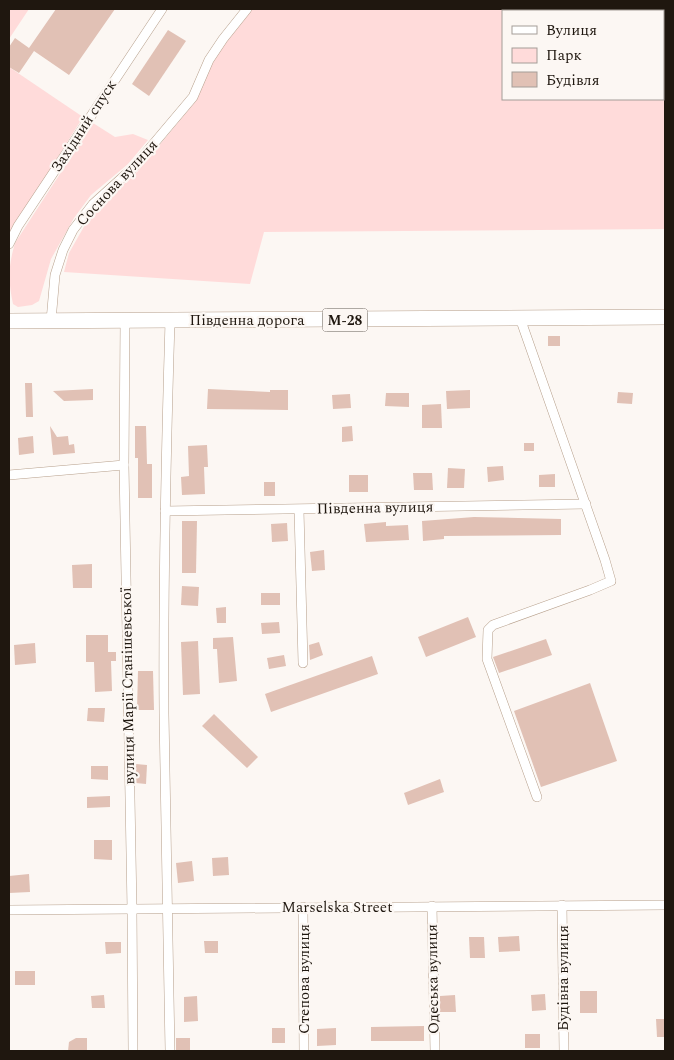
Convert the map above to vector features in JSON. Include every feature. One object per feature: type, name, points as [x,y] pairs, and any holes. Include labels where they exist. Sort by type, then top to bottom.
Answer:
[{"type":"highway","name":"Південна дорога","points":[[9,321],[665,317]]},
{"type":"street","name":"Західний спуск","points":[[9,244],[18,226],[162,9]]},
{"type":"street","name":"Соснова вулиця","points":[[51,321],[56,275],[63,250],[73,230],[93,204],[134,167],[192,98],[209,60],[247,9]]},
{"type":"street","points":[[520,318],[606,560],[611,581],[493,625],[488,630],[487,659],[537,797]]},
{"type":"street","name":"вулиця Марії Станішевської","points":[[125,320],[124,465],[133,1051]]},
{"type":"street","points":[[170,320],[165,512],[164,712],[169,908],[170,1051]]},
{"type":"street","points":[[9,475],[124,465]]},
{"type":"street","name":"Південна вулиця","points":[[165,512],[586,504]]},
{"type":"street","points":[[299,510],[302,663]]},
{"type":"street","name":"Marselska Street","points":[[9,910],[665,905]]},
{"type":"street","name":"Одеська вулиця","points":[[432,906],[435,1051]]},
{"type":"street","name":"Будівна вулиця","points":[[562,906],[564,1051]]},
{"type":"street","name":"Степова вулиця","points":[[303,907],[304,1051]]},
{"type":"green space","points":[[9,9],[29,9],[9,39]]},
{"type":"green space","points":[[248,9],[665,9],[665,229],[264,232],[250,284],[64,272],[69,253],[90,216],[138,171],[195,102],[220,46]]},
{"type":"green space","points":[[9,67],[83,117],[9,235]]},
{"type":"green space","points":[[93,123],[115,137],[133,134],[148,140],[128,164],[91,195],[74,218],[51,259],[39,301],[32,305],[18,307],[13,304],[10,287],[10,267],[15,243]]},
{"type":"building","points":[[56,9],[115,9],[69,75],[34,51],[19,73],[9,67],[9,47],[15,38],[29,48]]},
{"type":"building","points":[[168,30],[186,41],[149,96],[132,84]]},
{"type":"building","points":[[548,336],[560,336],[560,346],[548,346]]},
{"type":"building","points":[[25,383],[32,383],[33,417],[26,417]]},
{"type":"building","points":[[93,389],[93,400],[64,401],[53,391]]},
{"type":"building","points":[[208,389],[270,392],[270,390],[288,390],[288,410],[207,409]]},
{"type":"building","points":[[470,390],[470,408],[447,409],[446,391]]},
{"type":"building","points":[[618,392],[633,393],[632,404],[617,403]]},
{"type":"building","points":[[386,393],[409,393],[409,407],[385,406]]},
{"type":"building","points":[[350,394],[351,408],[333,409],[332,395]]},
{"type":"building","points":[[441,404],[442,428],[422,428],[422,405]]},
{"type":"building","points":[[50,426],[57,437],[68,436],[69,445],[74,444],[75,453],[53,455]]},
{"type":"building","points":[[135,426],[146,426],[147,464],[152,464],[152,498],[138,498],[138,458],[135,458]]},
{"type":"building","points":[[352,426],[353,441],[342,442],[342,427]]},
{"type":"building","points":[[33,436],[34,453],[19,455],[18,438]]},
{"type":"building","points":[[524,443],[534,443],[534,451],[524,451]]},
{"type":"building","points":[[207,445],[208,467],[204,467],[205,494],[182,495],[181,477],[189,476],[188,446]]},
{"type":"building","points":[[503,466],[504,480],[488,482],[487,467]]},
{"type":"building","points":[[448,468],[465,469],[464,488],[447,488]]},
{"type":"building","points":[[413,473],[432,473],[433,490],[414,490]]},
{"type":"building","points":[[555,474],[555,487],[539,487],[539,475]]},
{"type":"building","points":[[349,475],[368,475],[368,492],[349,492]]},
{"type":"building","points":[[264,482],[275,482],[275,496],[264,496]]},
{"type":"building","points":[[474,517],[561,519],[561,535],[444,536],[444,539],[423,541],[422,521]]},
{"type":"building","points":[[182,521],[197,521],[196,573],[182,573]]},
{"type":"building","points":[[386,522],[386,526],[408,525],[409,540],[366,542],[364,524]]},
{"type":"building","points":[[287,523],[288,541],[272,542],[271,524]]},
{"type":"building","points":[[324,550],[325,570],[312,571],[310,552]]},
{"type":"building","points":[[92,564],[92,588],[73,588],[72,565]]},
{"type":"building","points":[[182,586],[199,587],[198,606],[181,605]]},
{"type":"building","points":[[261,593],[280,593],[280,605],[261,605]]},
{"type":"building","points":[[226,607],[226,623],[217,623],[216,608]]},
{"type":"building","points":[[468,617],[476,637],[426,657],[418,637]]},
{"type":"building","points":[[279,622],[280,633],[262,634],[261,623]]},
{"type":"building","points":[[86,635],[108,635],[108,652],[116,652],[116,661],[111,661],[112,691],[95,692],[94,662],[86,662]]},
{"type":"building","points":[[233,637],[237,681],[219,683],[217,649],[213,649],[213,638]]},
{"type":"building","points":[[546,639],[552,655],[499,673],[493,657]]},
{"type":"building","points":[[198,641],[200,694],[183,695],[181,642]]},
{"type":"building","points":[[319,642],[323,655],[310,660],[309,645]]},
{"type":"building","points":[[35,643],[36,663],[15,665],[14,645]]},
{"type":"building","points":[[284,655],[286,666],[269,669],[267,658]]},
{"type":"building","points":[[372,656],[378,674],[271,712],[265,694]]},
{"type":"building","points":[[138,671],[153,671],[154,710],[137,710]]},
{"type":"building","points":[[590,683],[617,761],[541,787],[514,711]]},
{"type":"building","points":[[88,708],[105,708],[104,722],[87,721]]},
{"type":"building","points":[[214,714],[258,757],[247,768],[202,726]]},
{"type":"building","points":[[136,764],[147,765],[146,784],[136,783]]},
{"type":"building","points":[[91,766],[108,766],[108,780],[91,779]]},
{"type":"building","points":[[440,779],[444,792],[408,805],[404,793]]},
{"type":"building","points":[[110,796],[110,807],[87,808],[87,797]]},
{"type":"building","points":[[94,840],[112,840],[112,860],[94,859]]},
{"type":"building","points":[[228,857],[229,875],[213,876],[212,858]]},
{"type":"building","points":[[192,861],[194,881],[178,883],[176,863]]},
{"type":"building","points":[[29,874],[30,892],[9,893],[9,876]]},
{"type":"building","points":[[519,936],[520,951],[499,952],[498,937]]},
{"type":"building","points":[[469,937],[484,937],[485,958],[470,958]]},
{"type":"building","points":[[204,941],[218,941],[218,953],[205,953]]},
{"type":"building","points":[[105,942],[121,942],[121,953],[106,954]]},
{"type":"building","points":[[15,971],[35,971],[35,985],[15,985]]},
{"type":"building","points":[[580,991],[597,991],[597,1013],[580,1013]]},
{"type":"building","points":[[545,994],[546,1010],[532,1011],[531,995]]},
{"type":"building","points":[[104,995],[105,1008],[92,1008],[91,996]]},
{"type":"building","points":[[455,995],[456,1012],[440,1012],[440,996]]},
{"type":"building","points":[[197,996],[198,1021],[184,1022],[184,997]]},
{"type":"building","points":[[656,1019],[665,1019],[665,1037],[657,1037]]},
{"type":"building","points":[[424,1026],[424,1041],[371,1041],[371,1027]]},
{"type":"building","points":[[272,1028],[285,1028],[285,1043],[272,1043]]},
{"type":"building","points":[[336,1028],[336,1045],[317,1046],[317,1029]]},
{"type":"building","points":[[525,1034],[540,1034],[540,1048],[525,1048]]},
{"type":"building","points":[[76,1038],[87,1038],[87,1051],[68,1051],[69,1042]]},
{"type":"building","points":[[176,1038],[190,1038],[190,1050],[176,1050]]}]
